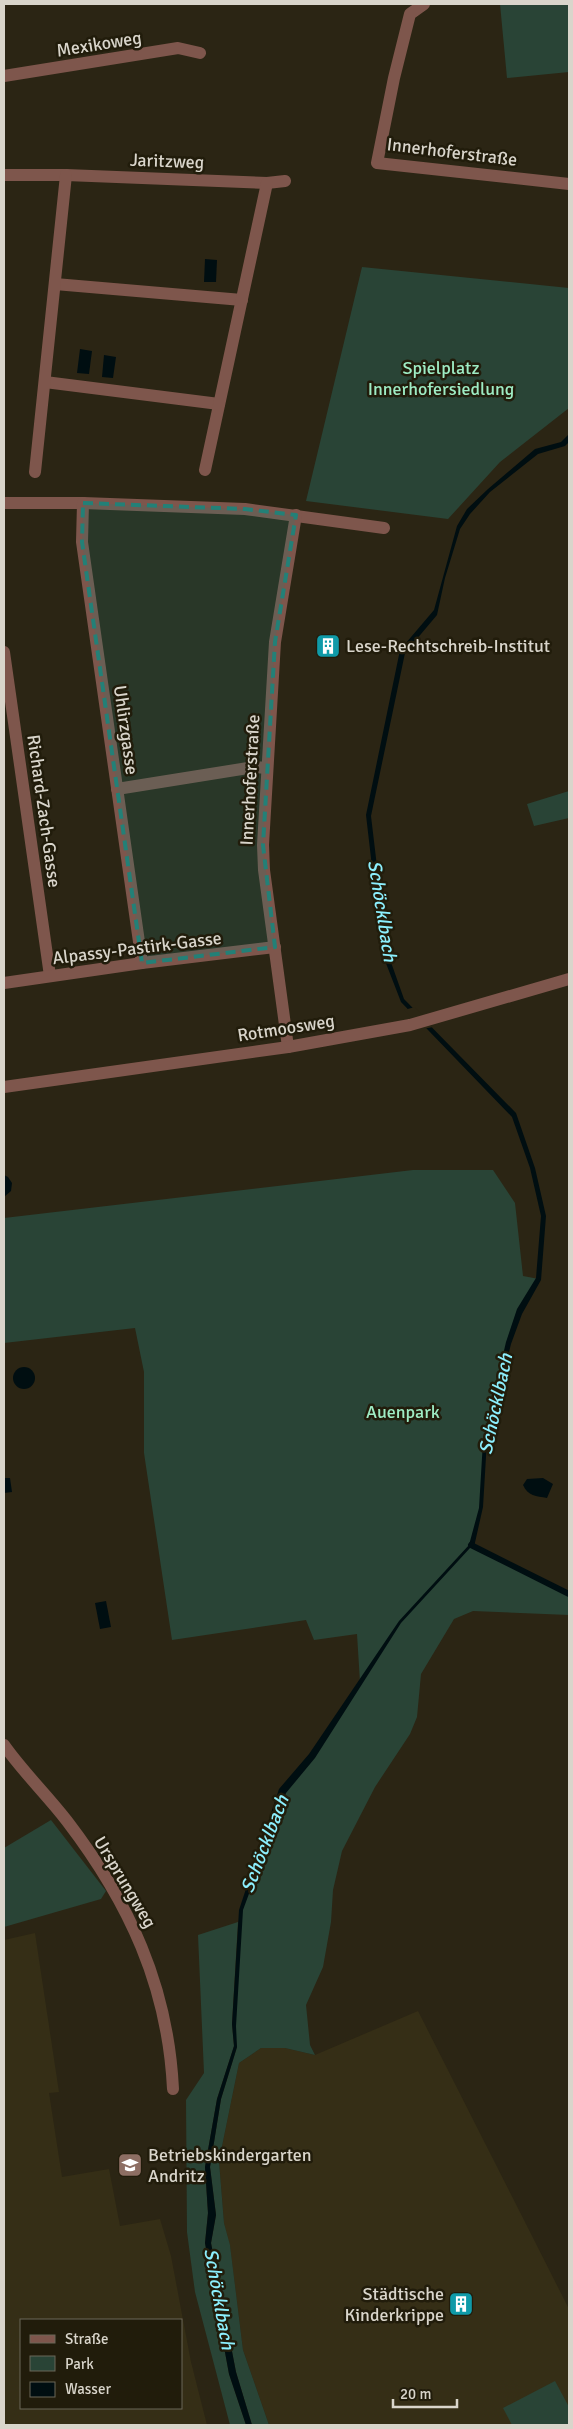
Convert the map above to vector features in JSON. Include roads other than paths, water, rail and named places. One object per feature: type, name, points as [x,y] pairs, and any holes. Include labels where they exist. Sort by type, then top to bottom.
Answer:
[{"type":"street","name":"Innerhoferstraße","points":[[424,4],[410,14],[394,78],[377,164],[569,184]]},
{"type":"street","name":"Mexikoweg","points":[[4,76],[178,48],[200,53]]},
{"type":"street","name":"Jaritzweg","points":[[4,175],[66,175],[267,183],[285,181]]},
{"type":"street","points":[[35,472],[66,175]]},
{"type":"street","points":[[205,470],[267,183]]},
{"type":"street","points":[[55,284],[242,300]]},
{"type":"street","points":[[45,382],[220,404]]},
{"type":"street","points":[[4,503],[83,502],[245,509],[384,528]]},
{"type":"street","name":"Uhlirzgasse","points":[[83,502],[82,542],[142,963]]},
{"type":"street","name":"Innerhoferstraße","points":[[288,1047],[264,870],[267,768],[276,626],[296,516]]},
{"type":"street","name":"Richard-Zach-Gasse","points":[[4,652],[50,976]]},
{"type":"street","points":[[117,789],[254,767],[267,768]]},
{"type":"street","name":"Alpassy-Pastirk-Gasse","points":[[4,983],[142,963],[275,947]]},
{"type":"street","name":"Rotmoosweg","points":[[4,1087],[288,1047],[410,1025],[569,979]]},
{"type":"street","name":"Ursprungweg","points":[[4,1745],[66,1821],[114,1889],[128,1915],[139,1938],[166,2026],[171,2054],[173,2089]]},
{"type":"water","points":[[205,259],[217,260],[216,282],[204,282]]},
{"type":"water","points":[[80,349],[92,351],[89,374],[77,373]]},
{"type":"water","points":[[104,355],[116,357],[113,378],[102,377]]},
{"type":"water","name":"Schöcklbach","points":[[569,434],[569,442],[565,446],[538,454],[490,492],[470,514],[460,529],[445,578],[437,615],[405,653],[371,816],[387,951],[404,999],[516,1113],[535,1168],[546,1216],[541,1280],[522,1314],[511,1344],[487,1440],[483,1507],[474,1547],[470,1548],[401,1623],[315,1758],[286,1793],[243,1910],[236,2026],[237,2047],[221,2099],[210,2167],[216,2215],[211,2243],[236,2372],[252,2425],[246,2425],[229,2374],[205,2243],[208,2213],[205,2167],[217,2099],[234,2046],[232,2024],[239,1910],[279,1789],[309,1754],[399,1621],[469,1545],[479,1508],[483,1441],[506,1342],[517,1309],[536,1278],[541,1216],[530,1168],[512,1117],[401,1002],[382,953],[366,815],[400,650],[434,610],[457,526],[467,509],[535,449],[561,442]]},
{"type":"water","points":[[4,1175],[12,1183],[11,1191],[4,1197]]},
{"type":"water","points":[[24,1367],[32,1370],[35,1378],[32,1386],[24,1389],[16,1386],[13,1378],[16,1370]]},
{"type":"water","points":[[4,1478],[10,1478],[12,1492],[4,1493]]},
{"type":"water","points":[[543,1478],[553,1484],[547,1498],[530,1493],[523,1485],[527,1479]]},
{"type":"water","points":[[106,1601],[111,1627],[100,1629],[95,1603]]},
{"type":"waterway","points":[[471,1545],[569,1594]]},
{"type":"place","name":"Lese-Rechtschreib-Institut","points":[[328,646]]},
{"type":"place","name":"Betriebskindergarten Andritz","points":[[130,2165]]},
{"type":"place","name":"Städtische Kinderkrippe","points":[[461,2304]]},
{"type":"park label","name":"Spielplatz Innerhofersiedlung","points":[[441,378]]},
{"type":"park label","name":"Auenpark","points":[[403,1412]]}]
